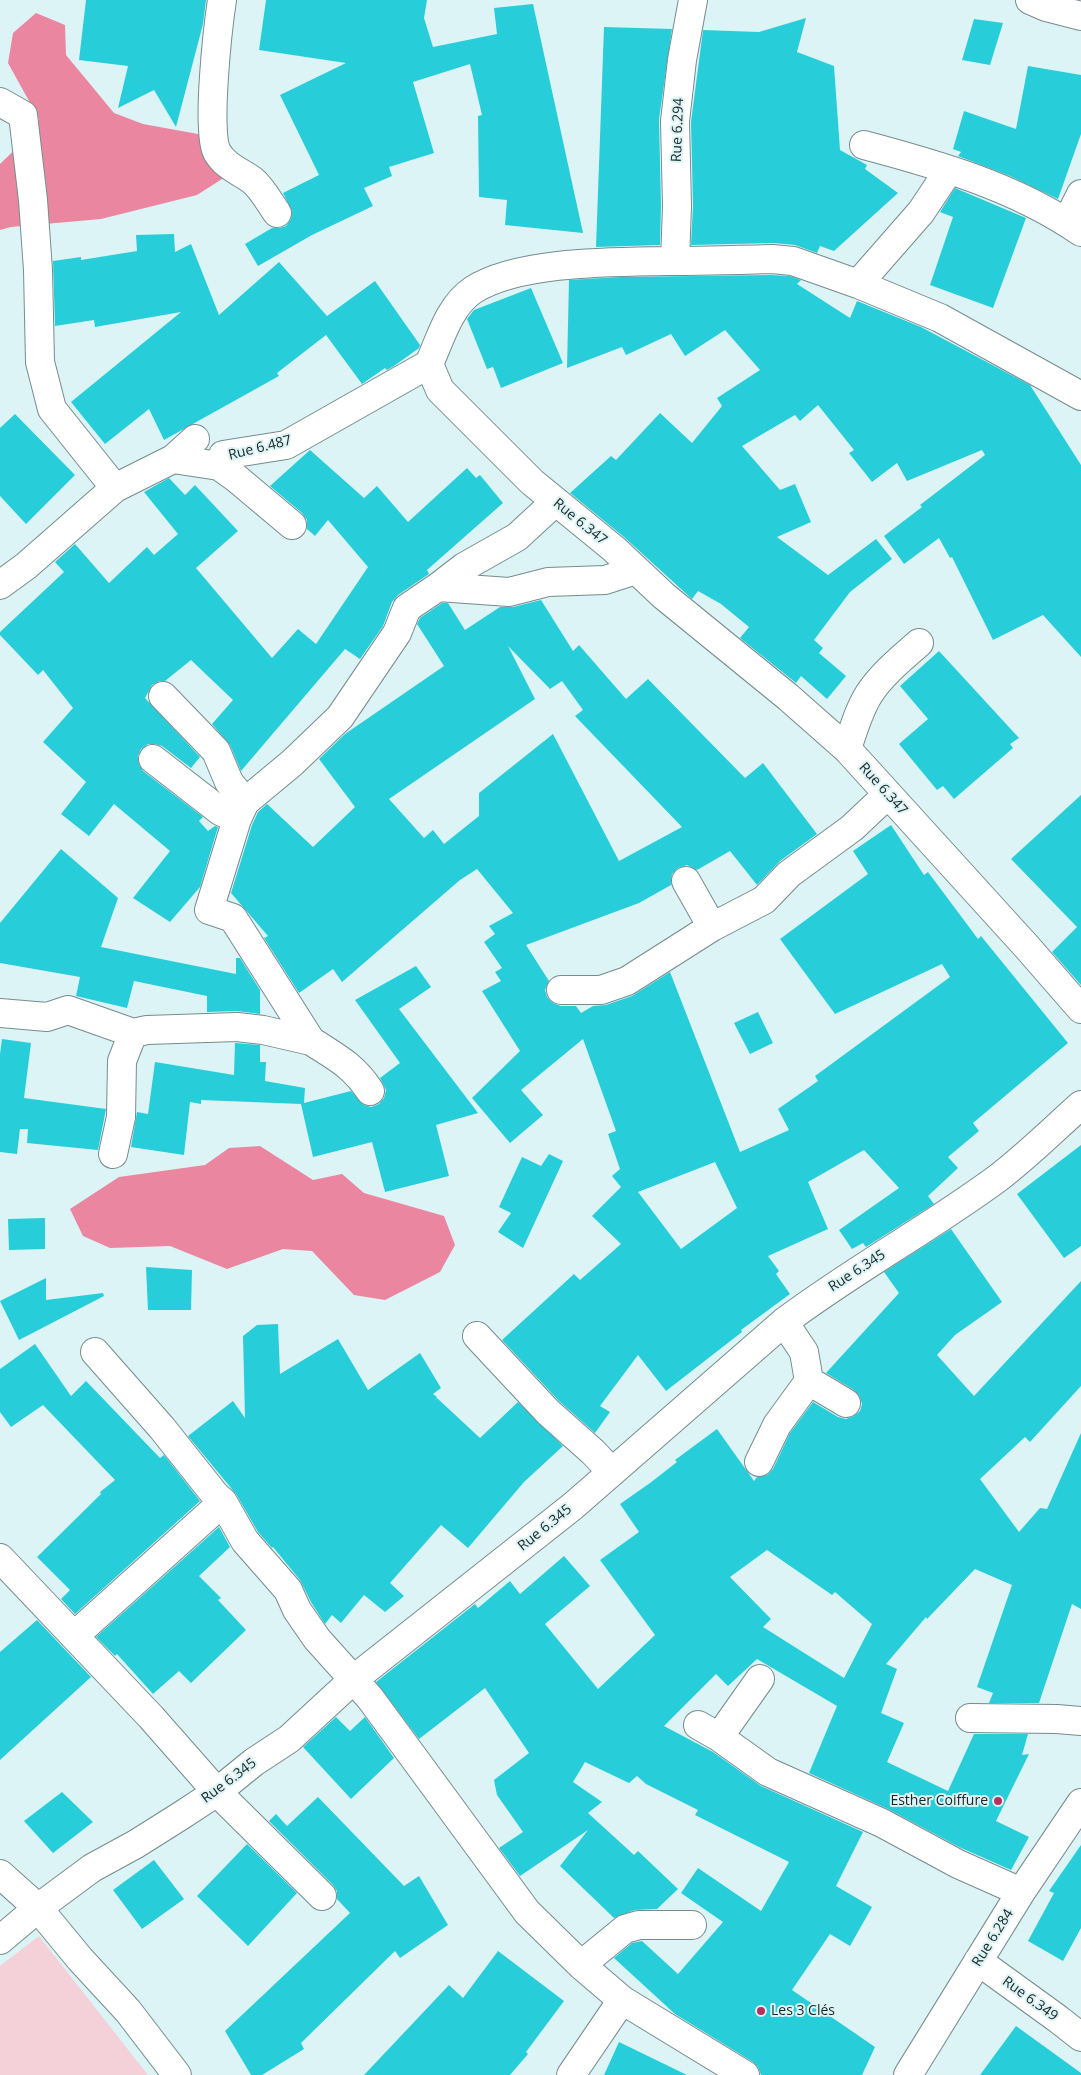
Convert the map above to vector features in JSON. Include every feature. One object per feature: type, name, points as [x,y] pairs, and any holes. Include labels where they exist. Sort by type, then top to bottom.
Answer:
[{"type":"street","points":[[222,0],[216,41],[213,132],[216,150],[228,166],[254,181],[277,213]]},
{"type":"street","name":"Rue 6.294","points":[[675,261],[677,206],[675,121],[682,60],[693,0]]},
{"type":"street","points":[[1030,0],[1046,7],[1081,16]]},
{"type":"street","points":[[0,129],[6,123],[12,109]]},
{"type":"street","points":[[12,109],[33,200],[38,270],[40,362],[52,409],[115,488]]},
{"type":"street","points":[[864,145],[990,183],[1074,227],[1081,194]]},
{"type":"street","points":[[858,284],[921,212],[949,170]]},
{"type":"street","points":[[429,364],[443,332],[460,302],[472,290],[491,281],[531,270],[591,262],[793,260],[858,284],[940,318],[1081,396]]},
{"type":"street","name":"Rue 6.487","points":[[173,459],[219,466],[223,455],[286,445],[429,364]]},
{"type":"street","name":"Rue 6.347","points":[[429,364],[440,390],[532,482],[614,549],[664,596],[788,697],[847,749],[887,795],[1021,939],[1081,1009]]},
{"type":"street","points":[[0,585],[26,566],[115,488],[173,459],[195,438]]},
{"type":"street","points":[[219,466],[292,525]]},
{"type":"street","points":[[311,1041],[233,918],[209,910],[241,811],[340,717],[397,634],[407,608],[464,567],[517,536],[555,502]]},
{"type":"street","points":[[438,587],[509,592],[548,582],[605,580],[636,570]]},
{"type":"street","points":[[847,749],[855,724],[870,693],[895,663],[919,643]]},
{"type":"street","points":[[163,696],[216,751],[241,811]]},
{"type":"street","points":[[153,759],[220,811],[241,811]]},
{"type":"street","points":[[561,990],[601,990],[627,981],[712,927],[764,900],[789,874],[852,828],[887,795]]},
{"type":"street","points":[[686,881],[712,927]]},
{"type":"street","points":[[0,1013],[47,1017],[68,1010],[133,1033],[147,1030],[237,1027],[263,1030],[311,1041],[345,1062],[360,1076],[370,1092]]},
{"type":"street","points":[[113,1154],[122,1117],[122,1060],[133,1033]]},
{"type":"street","name":"Rue 6.345","points":[[0,1940],[38,1908],[92,1868],[136,1844],[216,1792],[254,1762],[289,1738],[354,1679],[567,1502],[612,1472],[784,1322],[818,1296],[999,1177],[1081,1105]]},
{"type":"street","points":[[759,1462],[777,1425],[809,1381],[804,1352],[784,1322]]},
{"type":"street","points":[[476,1336],[548,1412],[593,1452],[612,1472]]},
{"type":"street","points":[[95,1352],[162,1428],[216,1496],[223,1502],[245,1541],[288,1590],[297,1610],[317,1639],[354,1679],[528,1912],[581,1965],[622,2000],[745,2075]]},
{"type":"street","points":[[809,1381],[846,1403]]},
{"type":"street","points":[[74,1636],[223,1502]]},
{"type":"street","points":[[0,1558],[151,1717],[216,1792],[322,1896]]},
{"type":"street","points":[[760,1679],[708,1731],[768,1772],[882,1823],[958,1864],[1021,1892]]},
{"type":"street","points":[[970,1718],[1081,1721]]},
{"type":"street","name":"Rue 6.284","points":[[908,2075],[1021,1892],[1081,1803]]},
{"type":"street","points":[[0,1874],[38,1908],[80,1959],[128,2011],[177,2075]]},
{"type":"street","points":[[581,1965],[625,1929],[639,1925],[692,1924]]},
{"type":"street","name":"Rue 6.349","points":[[978,1961],[1058,2018],[1081,2038]]},
{"type":"street","points":[[571,2075],[622,2000]]},
{"type":"shaded area","points":[[36,13],[65,25],[66,55],[114,113],[143,124],[220,138],[228,165],[222,179],[197,195],[101,219],[11,227],[0,230],[0,164],[32,133],[39,119],[8,63],[13,33]]},
{"type":"shaded area","points":[[260,1146],[313,1180],[342,1174],[364,1193],[444,1216],[455,1245],[440,1272],[385,1300],[354,1295],[312,1251],[283,1249],[227,1269],[170,1246],[110,1248],[83,1236],[70,1209],[119,1177],[205,1165],[229,1148]]},
{"type":"shaded area","points":[[39,1936],[148,2075],[0,2075],[0,1966]]},
{"type":"building","points":[[86,0],[206,0],[203,24],[176,127],[154,90],[118,108],[128,66],[79,60]]},
{"type":"building","points":[[266,0],[427,0],[424,18],[433,47],[497,34],[494,8],[533,4],[583,233],[505,225],[507,200],[479,197],[478,116],[482,115],[470,64],[413,82],[434,153],[389,167],[392,176],[364,188],[373,206],[312,235],[258,266],[245,244],[272,228],[286,226],[291,219],[292,211],[283,193],[319,175],[280,95],[346,63],[259,50]]},
{"type":"building","points":[[806,18],[797,52],[834,66],[840,150],[867,165],[865,169],[898,193],[834,251],[820,246],[817,253],[795,245],[773,243],[691,245],[693,206],[691,122],[703,30],[759,32]]},
{"type":"building","points":[[974,19],[1003,23],[990,65],[962,60]]},
{"type":"building","points":[[604,27],[672,29],[659,119],[660,245],[596,247]]},
{"type":"building","points":[[1028,66],[1081,75],[1081,134],[1058,199],[1010,176],[958,156],[961,152],[953,149],[964,111],[1016,129]]},
{"type":"building","points":[[955,188],[1026,218],[993,308],[930,285],[953,217],[940,212]]},
{"type":"building","points":[[174,234],[175,252],[191,244],[219,315],[279,262],[327,316],[375,281],[420,345],[419,348],[394,366],[387,370],[385,368],[362,384],[326,335],[277,373],[279,376],[164,440],[149,409],[105,444],[71,402],[181,312],[95,327],[94,320],[55,326],[53,261],[81,257],[81,260],[137,251],[136,235]]},
{"type":"building","points":[[790,276],[801,280],[797,284],[850,318],[857,301],[921,327],[1030,385],[1081,465],[1081,657],[1043,615],[993,640],[952,557],[950,558],[939,538],[904,564],[884,536],[922,507],[920,505],[985,455],[982,450],[907,481],[897,463],[872,482],[849,453],[854,450],[818,405],[800,421],[795,415],[742,446],[780,490],[795,484],[811,522],[777,537],[828,575],[876,539],[892,559],[850,592],[814,640],[823,648],[819,653],[846,676],[827,699],[801,676],[796,683],[740,638],[749,627],[721,604],[698,591],[692,599],[624,537],[570,493],[611,456],[616,460],[660,413],[692,443],[722,406],[717,398],[760,370],[725,330],[685,356],[671,334],[626,355],[622,347],[567,368],[569,280],[620,277]]},
{"type":"building","points":[[531,288],[563,363],[501,388],[493,367],[487,369],[467,319],[474,310]]},
{"type":"building","points":[[15,414],[75,475],[26,524],[0,496],[0,428]]},
{"type":"building","points":[[310,450],[364,498],[377,486],[408,522],[467,468],[476,478],[480,475],[503,503],[427,570],[429,574],[398,595],[392,602],[383,626],[360,659],[345,649],[241,771],[230,745],[212,724],[233,700],[191,660],[165,681],[159,681],[152,685],[145,698],[200,757],[191,768],[162,746],[148,744],[141,749],[138,756],[139,765],[143,771],[203,817],[199,821],[208,831],[215,826],[218,827],[200,887],[170,922],[133,898],[170,851],[114,804],[89,836],[61,814],[86,782],[43,742],[73,708],[43,670],[38,675],[0,635],[0,632],[64,572],[55,562],[75,544],[109,583],[147,547],[154,555],[178,534],[144,492],[169,478],[185,495],[195,485],[238,531],[196,568],[272,658],[298,629],[316,644],[368,567],[328,520],[315,536],[307,529],[307,520],[302,513],[270,486]]},
{"type":"building","points":[[541,600],[573,651],[579,645],[626,699],[648,679],[745,778],[763,763],[817,834],[780,861],[757,885],[730,851],[697,870],[687,865],[678,868],[672,874],[671,885],[639,903],[526,945],[549,981],[545,990],[547,997],[553,1003],[561,1006],[576,1006],[581,1013],[593,1006],[606,1005],[632,996],[670,972],[740,1152],[789,1130],[778,1109],[818,1081],[815,1076],[950,977],[942,964],[835,1014],[780,939],[868,874],[853,851],[891,825],[924,875],[928,872],[978,939],[981,936],[1068,1043],[973,1123],[979,1131],[948,1157],[958,1168],[928,1196],[934,1204],[866,1247],[863,1243],[852,1249],[839,1230],[899,1188],[864,1150],[808,1182],[828,1229],[768,1256],[779,1271],[776,1274],[790,1294],[741,1330],[742,1332],[666,1391],[638,1355],[600,1406],[610,1412],[595,1433],[559,1401],[502,1340],[574,1274],[580,1280],[621,1244],[592,1216],[621,1187],[612,1176],[620,1169],[608,1134],[616,1131],[583,1039],[521,1090],[543,1115],[510,1143],[472,1098],[520,1051],[482,991],[501,981],[495,972],[502,968],[484,942],[495,934],[489,926],[513,913],[477,869],[460,880],[342,982],[333,969],[299,993],[264,938],[268,936],[231,893],[252,825],[258,812],[267,804],[313,847],[355,807],[319,759],[345,734],[444,666],[417,624],[420,618],[442,603],[448,603],[465,630],[500,607],[513,607]],"holes":[[[508,646],[550,689],[562,681],[583,710],[575,716],[682,827],[619,861],[553,734],[479,793],[479,816],[444,844],[433,830],[424,838],[389,799],[535,699]],[[715,1162],[737,1208],[681,1249],[638,1192]]]},
{"type":"building","points":[[939,651],[1019,738],[1010,744],[1013,748],[954,799],[943,786],[937,790],[899,744],[928,719],[900,686]]},
{"type":"building","points":[[1081,795],[1081,985],[1052,952],[1077,927],[1011,859]]},
{"type":"building","points":[[61,849],[118,898],[101,947],[236,974],[236,958],[240,958],[260,990],[260,1014],[237,1011],[207,1012],[207,996],[134,981],[127,1008],[76,996],[80,977],[0,963],[0,923]]},
{"type":"building","points":[[416,966],[431,987],[399,1009],[478,1113],[436,1125],[449,1176],[385,1192],[372,1142],[313,1157],[301,1104],[201,1100],[201,1104],[190,1102],[184,1155],[131,1147],[137,1112],[148,1114],[155,1062],[234,1075],[235,1043],[260,1045],[260,1062],[266,1062],[265,1081],[305,1088],[304,1103],[351,1091],[364,1105],[371,1107],[379,1104],[384,1098],[386,1090],[380,1078],[400,1063],[355,1000]]},
{"type":"building","points":[[758,1012],[773,1043],[750,1054],[734,1023]]},
{"type":"building","points":[[2,1039],[31,1043],[24,1098],[106,1109],[98,1150],[27,1143],[28,1129],[20,1129],[17,1154],[0,1152],[0,1054]]},
{"type":"building","points":[[1081,1145],[1081,1246],[1064,1258],[1017,1194]]},
{"type":"building","points":[[549,1154],[563,1161],[523,1248],[498,1232],[511,1213],[499,1207],[522,1157],[541,1166]]},
{"type":"building","points":[[45,1218],[45,1249],[9,1250],[8,1219]]},
{"type":"building","points":[[951,1229],[1002,1302],[955,1335],[937,1355],[974,1396],[1081,1281],[1081,1386],[1030,1442],[1025,1437],[980,1479],[1019,1532],[1040,1508],[1047,1509],[1081,1433],[1081,1609],[1072,1604],[1039,1703],[989,1703],[993,1693],[977,1687],[1012,1585],[975,1569],[927,1619],[926,1617],[886,1664],[897,1669],[881,1713],[904,1723],[887,1762],[948,1791],[974,1734],[1028,1734],[1022,1755],[1029,1754],[996,1821],[1029,1837],[1011,1870],[959,1847],[888,1809],[809,1773],[837,1706],[757,1659],[728,1686],[716,1674],[664,1726],[713,1752],[761,1786],[863,1832],[836,1886],[872,1907],[850,1946],[830,1934],[792,1990],[875,2047],[862,2075],[761,2075],[758,2067],[753,2062],[675,2014],[614,1958],[632,1943],[642,1941],[678,1974],[723,1922],[681,1893],[698,1868],[761,1911],[789,1862],[695,1815],[698,1810],[646,1784],[637,1776],[629,1783],[585,1762],[573,1782],[602,1802],[588,1813],[634,1855],[638,1851],[678,1889],[657,1909],[635,1910],[614,1918],[560,1866],[588,1830],[520,1876],[499,1848],[523,1832],[497,1795],[494,1780],[529,1753],[485,1688],[419,1739],[376,1682],[475,1604],[478,1608],[510,1581],[520,1594],[564,1556],[590,1586],[545,1624],[598,1689],[655,1635],[600,1560],[639,1532],[620,1504],[650,1483],[677,1462],[675,1460],[717,1429],[754,1481],[757,1477],[767,1475],[773,1469],[790,1433],[813,1402],[838,1417],[846,1419],[860,1411],[862,1404],[859,1395],[826,1373],[899,1293],[884,1272]],"holes":[[[767,1550],[832,1595],[835,1592],[872,1624],[844,1678],[763,1627],[771,1619],[730,1577]]]},
{"type":"building","points":[[146,1267],[192,1270],[191,1310],[148,1310]]},
{"type":"building","points":[[46,1278],[46,1300],[103,1293],[104,1296],[19,1340],[0,1301]]},
{"type":"building","points":[[278,1324],[280,1374],[338,1339],[368,1390],[420,1353],[441,1388],[433,1394],[437,1397],[435,1400],[437,1398],[480,1438],[518,1402],[563,1446],[524,1482],[468,1548],[441,1525],[390,1583],[404,1596],[385,1612],[364,1595],[341,1623],[332,1615],[325,1624],[300,1580],[258,1532],[236,1494],[188,1436],[233,1401],[245,1418],[243,1336],[257,1325]]},
{"type":"building","points":[[35,1344],[71,1396],[86,1381],[160,1458],[164,1455],[200,1501],[75,1614],[61,1599],[70,1590],[37,1557],[101,1494],[100,1492],[115,1480],[43,1405],[11,1427],[0,1412],[0,1369]]},
{"type":"building","points":[[219,1527],[230,1547],[199,1576],[221,1598],[218,1600],[246,1630],[191,1683],[179,1671],[153,1694],[117,1654],[115,1656],[96,1637]]},
{"type":"building","points":[[37,1620],[91,1677],[0,1760],[0,1652]]},
{"type":"building","points":[[336,1717],[350,1731],[365,1717],[394,1758],[351,1799],[303,1747]]},
{"type":"building","points":[[62,1792],[93,1822],[53,1853],[24,1821]]},
{"type":"building","points":[[318,1797],[404,1886],[419,1876],[448,1925],[400,1958],[395,1951],[301,2043],[304,2049],[262,2075],[251,2075],[225,2031],[350,1913],[337,1899],[337,1891],[333,1885],[269,1821],[276,1814],[287,1826]]},
{"type":"building","points":[[247,1844],[297,1893],[248,1946],[197,1896]]},
{"type":"building","points":[[1081,1845],[1081,1928],[1063,1961],[1028,1941],[1054,1893],[1049,1891]]},
{"type":"building","points":[[154,1860],[184,1899],[142,1929],[113,1890]]},
{"type":"building","points":[[498,1951],[564,2001],[526,2052],[528,2054],[510,2075],[364,2075],[449,1985],[463,1998]]},
{"type":"building","points":[[1016,2026],[1081,2073],[1081,2075],[980,2075]]},
{"type":"building","points":[[619,2042],[687,2075],[604,2075]]},
{"type":"place","name":"Esther Coiffure","points":[[998,1801]]},
{"type":"place","name":"Les 3 Clés","points":[[761,2011]]}]
